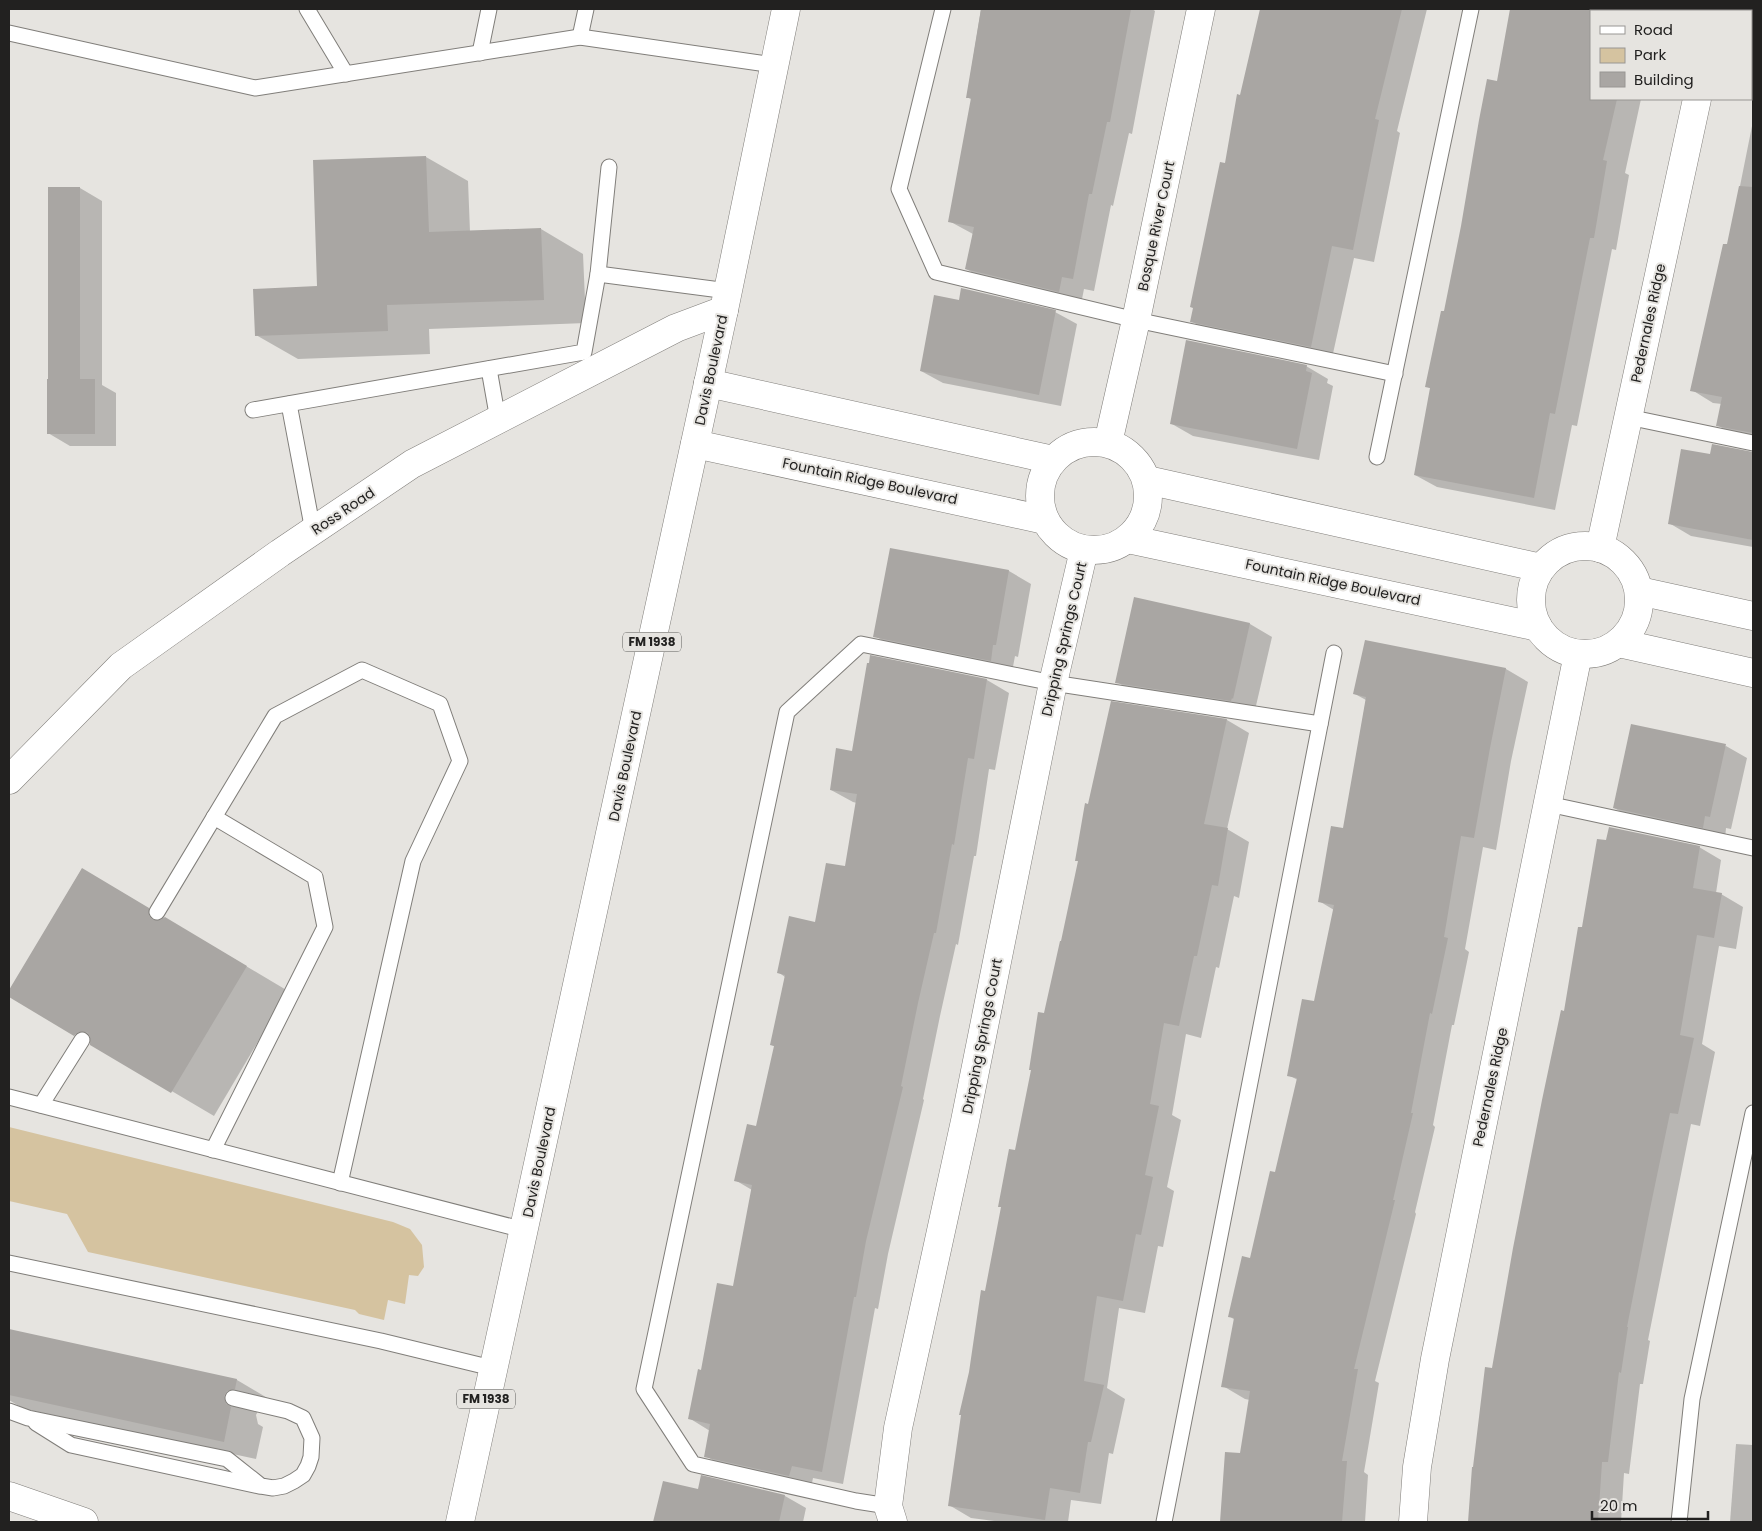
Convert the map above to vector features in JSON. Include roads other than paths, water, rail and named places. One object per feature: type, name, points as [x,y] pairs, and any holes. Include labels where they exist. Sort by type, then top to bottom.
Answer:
[{"type":"street","name":"Davis Boulevard","points":[[460,1522],[492,1368],[524,1230],[726,301],[786,9]]},
{"type":"street","name":"Bosque River Court","points":[[1108,443],[1136,320],[1201,9]]},
{"type":"street","name":"Pedernales Ridge","points":[[1600,548],[1696,100]]},
{"type":"street","name":"Ross Road","points":[[9,780],[121,666],[412,464],[726,301]]},
{"type":"street","points":[[708,383],[1053,460]]},
{"type":"street","points":[[1096,441],[1108,443],[1121,448],[1132,456],[1141,468],[1147,480],[1149,497],[1146,512],[1139,526],[1128,538],[1107,549],[1084,550],[1072,546],[1061,539],[1045,520],[1040,508],[1041,482],[1053,460],[1072,446],[1096,441]]},
{"type":"street","name":"Fountain Ridge Boulevard","points":[[695,444],[1045,520]]},
{"type":"street","points":[[1147,480],[1541,568]]},
{"type":"street","name":"Fountain Ridge Boulevard","points":[[1128,538],[1538,627]]},
{"type":"street","points":[[1578,546],[1600,548],[1611,552],[1630,568],[1639,591],[1640,606],[1636,620],[1629,633],[1619,643],[1600,653],[1589,655],[1566,651],[1554,645],[1538,627],[1532,609],[1532,591],[1535,579],[1541,568],[1558,553],[1578,546]]},
{"type":"street","name":"Dripping Springs Court","points":[[891,1514],[898,1428],[965,1121],[1053,682],[1084,550]]},
{"type":"street","points":[[1639,591],[1753,616]]},
{"type":"street","points":[[1619,643],[1753,672]]},
{"type":"street","name":"Pedernales Ridge","points":[[1414,1522],[1417,1467],[1434,1359],[1578,654]]},
{"type":"street","points":[[9,1496],[84,1522]]},
{"type":"lane","points":[[308,9],[346,74]]},
{"type":"lane","points":[[480,53],[489,9]]},
{"type":"lane","points":[[580,37],[586,9]]},
{"type":"lane","points":[[943,9],[899,189],[936,272],[1136,320],[1395,374]]},
{"type":"lane","points":[[1377,457],[1471,9]]},
{"type":"lane","points":[[9,33],[255,88],[580,37],[774,65]]},
{"type":"lane","points":[[253,410],[584,352],[598,274],[609,167]]},
{"type":"lane","points":[[598,274],[726,301]]},
{"type":"lane","points":[[489,369],[498,420]]},
{"type":"lane","points":[[289,404],[312,532]]},
{"type":"lane","points":[[1628,416],[1753,443]]},
{"type":"lane","points":[[891,1514],[856,1501],[693,1464],[644,1389],[787,712],[861,644],[1053,682],[1320,724]]},
{"type":"lane","points":[[1164,1522],[1334,654]]},
{"type":"lane","points":[[157,912],[275,716],[362,670],[440,704],[460,761],[413,861],[340,1183]]},
{"type":"lane","points":[[1548,804],[1753,848]]},
{"type":"lane","points":[[213,1150],[324,926],[315,878],[214,817]]},
{"type":"lane","points":[[41,1105],[82,1040]]},
{"type":"lane","points":[[9,1097],[524,1230]]},
{"type":"lane","points":[[1679,1522],[1692,1399],[1753,1113]]},
{"type":"lane","points":[[9,1263],[381,1341],[492,1368]]},
{"type":"lane","points":[[9,1412],[28,1418],[227,1459],[261,1486],[273,1488],[284,1486],[303,1475],[311,1457],[312,1438],[303,1418],[288,1411],[233,1398]]}]
